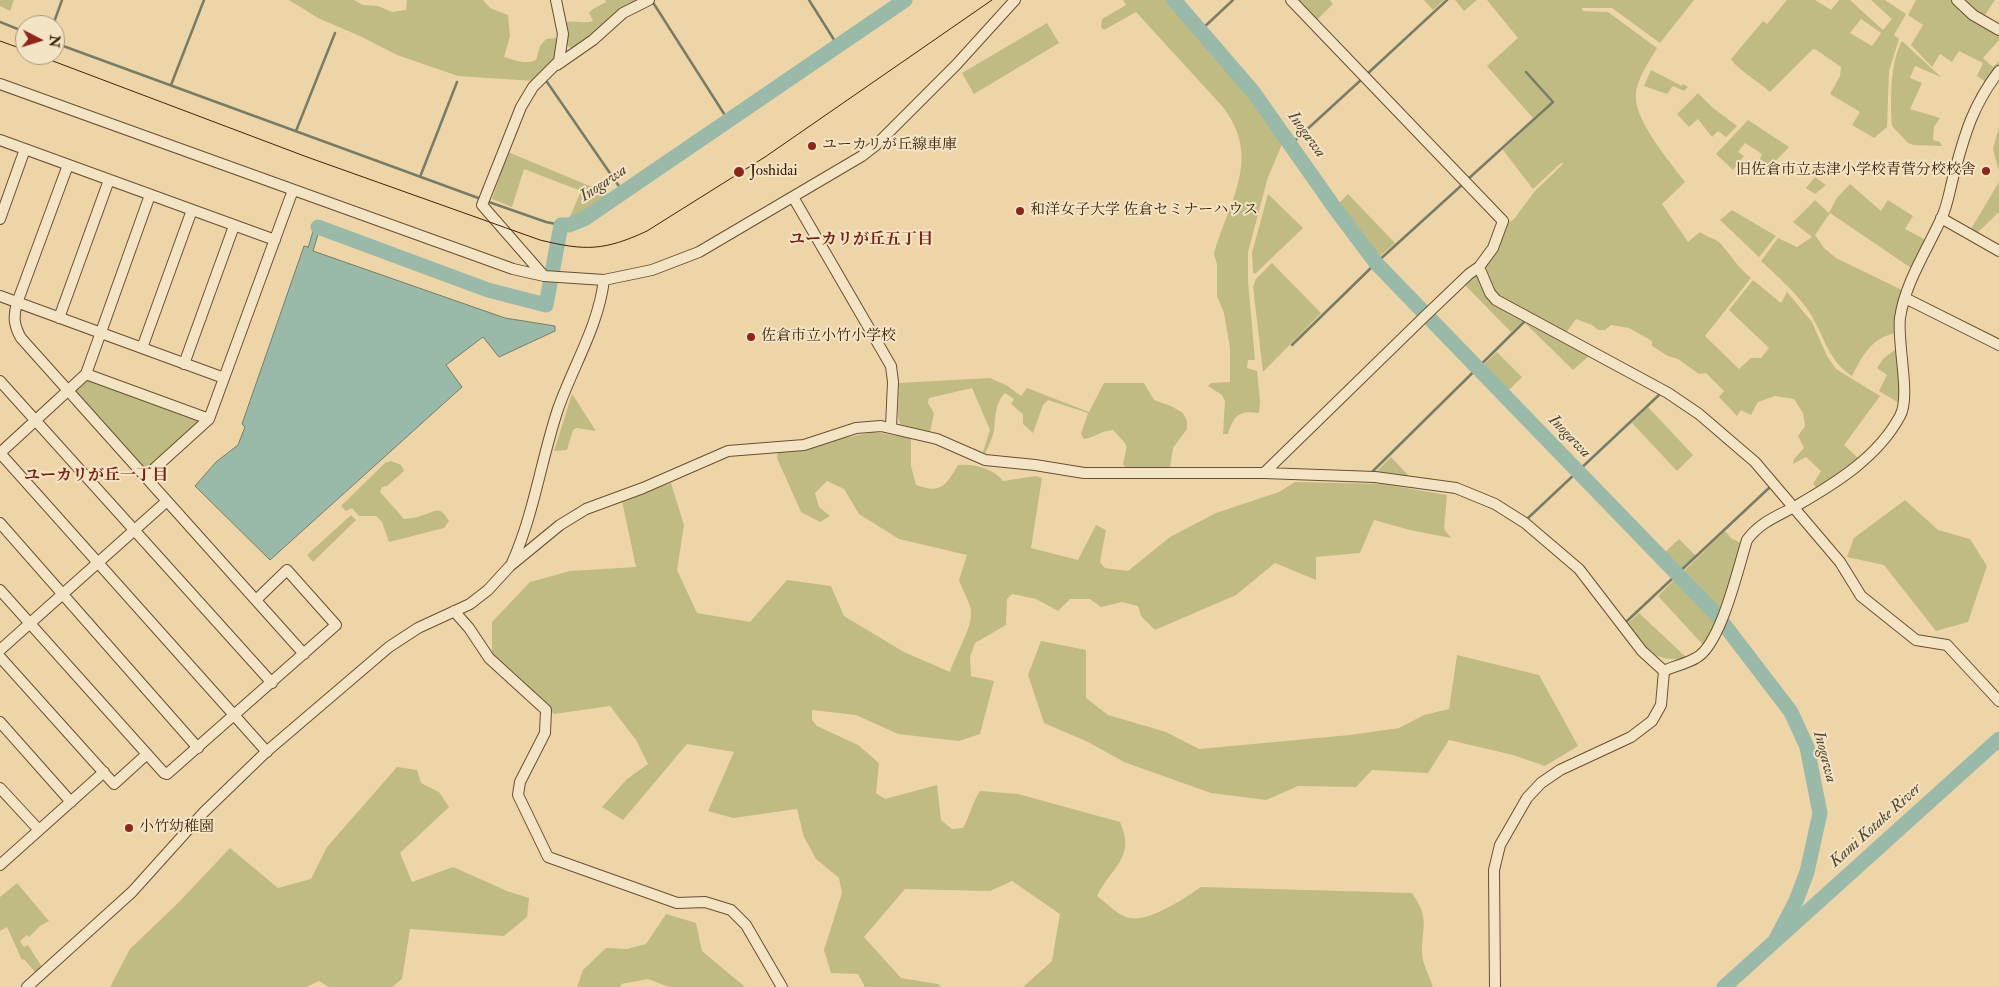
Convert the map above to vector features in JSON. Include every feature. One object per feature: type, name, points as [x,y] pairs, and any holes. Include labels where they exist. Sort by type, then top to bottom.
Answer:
[{"type":"street","points":[[556,0],[563,34],[561,54],[556,66]]},
{"type":"street","points":[[544,276],[482,207],[520,107],[534,87],[556,66],[593,40],[622,13],[649,0]]},
{"type":"street","points":[[0,84],[513,269],[544,276],[604,280],[652,270],[685,258],[862,156],[890,133],[1015,0]]},
{"type":"street","points":[[1264,473],[1426,314],[1479,267],[1493,248],[1503,221],[1291,0]]},
{"type":"street","points":[[1957,0],[1973,16],[1999,30]]},
{"type":"street","points":[[1664,671],[1696,658],[1706,650],[1719,627],[1747,540],[1756,528],[1847,474],[1881,444],[1901,413],[1904,397],[1899,333],[1905,298],[1941,218],[1970,120],[1979,99],[1999,71]]},
{"type":"street","points":[[0,140],[275,240]]},
{"type":"street","points":[[0,219],[25,149]]},
{"type":"street","points":[[68,165],[17,303],[14,320],[17,331],[67,390],[304,654]]},
{"type":"street","points":[[59,318],[109,180]]},
{"type":"street","points":[[146,476],[209,420],[293,190]]},
{"type":"street","points":[[150,195],[86,374],[0,453],[267,752]]},
{"type":"street","points":[[793,197],[891,366],[893,382],[891,427]]},
{"type":"street","points":[[142,348],[192,210]]},
{"type":"street","points":[[1941,218],[1999,251]]},
{"type":"street","points":[[184,364],[234,226]]},
{"type":"street","points":[[1479,267],[1490,293],[1496,300],[1668,393],[1699,414],[1755,462],[1840,562],[1861,596],[1916,640],[1947,644],[1999,701]]},
{"type":"street","points":[[510,566],[532,507],[559,409],[598,314],[604,280]]},
{"type":"street","points":[[0,296],[224,378]]},
{"type":"street","points":[[1905,298],[1999,345]]},
{"type":"street","points":[[86,374],[209,420]]},
{"type":"street","points":[[0,381],[272,683]]},
{"type":"street","points":[[27,987],[132,892],[204,812],[267,752],[389,647],[418,628],[481,596],[510,566],[560,525],[586,509],[643,488],[728,451],[804,445],[856,428],[891,427],[937,438],[985,460],[1035,465],[1084,473],[1264,473],[1375,476],[1456,488],[1495,504],[1525,523],[1579,569],[1642,651],[1664,671]]},
{"type":"street","points":[[0,650],[167,501]]},
{"type":"street","points":[[0,523],[198,748]]},
{"type":"street","points":[[0,590],[164,773],[167,774],[336,625],[287,570],[256,600]]},
{"type":"street","points":[[454,611],[469,628],[489,658],[546,710],[545,733],[520,782],[518,795],[548,857],[677,902],[705,902],[731,910],[746,925],[782,987]]},
{"type":"street","points":[[0,657],[114,784],[147,754]]},
{"type":"street","points":[[1495,987],[1494,870],[1500,845],[1527,798],[1541,783],[1560,770],[1631,737],[1652,720],[1661,705],[1664,671]]},
{"type":"street","points":[[0,722],[71,802]]},
{"type":"street","points":[[2,860],[104,772]]},
{"type":"street","points":[[0,788],[38,830]]},
{"type":"shaded area","points":[[0,0],[14,0],[10,11],[0,6]]},
{"type":"shaded area","points":[[289,0],[354,0],[363,5],[378,6],[392,12],[406,10],[407,0],[483,0],[490,8],[508,15],[510,36],[504,57],[520,62],[536,60],[540,46],[546,39],[555,38],[559,43],[553,60],[534,81],[458,76],[397,55],[318,18]]},
{"type":"shaded area","points":[[605,0],[643,0],[574,50],[566,45],[566,22],[593,21],[589,13],[606,2]]},
{"type":"shaded area","points":[[1123,0],[1170,0],[1252,94],[1284,140],[1268,177],[1248,252],[1248,281],[1255,360],[1248,360],[1247,368],[1257,371],[1260,400],[1259,413],[1247,412],[1238,415],[1228,434],[1223,434],[1225,401],[1222,395],[1208,386],[1211,383],[1230,382],[1230,348],[1224,313],[1217,296],[1217,264],[1214,254],[1239,179],[1240,143],[1234,125],[1222,106],[1136,12],[1104,30],[1101,27],[1102,19],[1126,5]]},
{"type":"shaded area","points":[[1294,0],[1330,0],[1333,4],[1315,22]]},
{"type":"shaded area","points":[[1424,0],[1444,0],[1433,10]]},
{"type":"shaded area","points":[[1455,0],[1477,0],[1464,11]]},
{"type":"shaded area","points":[[1487,0],[1694,0],[1660,43],[1612,8],[1582,8],[1583,11],[1608,12],[1657,48],[1638,85],[1636,92],[1637,108],[1655,142],[1685,182],[1662,204],[1688,242],[1700,232],[1716,240],[1751,278],[1705,336],[1739,369],[1751,358],[1761,358],[1769,348],[1729,310],[1753,280],[1781,303],[1787,292],[1812,322],[1827,356],[1836,369],[1880,396],[1844,445],[1858,458],[1817,488],[1813,484],[1821,471],[1806,457],[1793,464],[1794,459],[1804,448],[1798,436],[1805,426],[1803,413],[1794,399],[1775,396],[1758,402],[1751,415],[1741,410],[1737,416],[1719,397],[1724,391],[1706,373],[1699,374],[1678,359],[1668,356],[1652,346],[1652,341],[1629,328],[1611,325],[1605,330],[1598,330],[1592,325],[1576,319],[1566,333],[1496,294],[1485,265],[1504,225],[1514,219],[1535,191],[1563,164],[1562,162],[1533,189],[1503,150],[1554,102],[1526,71],[1551,102],[1533,118],[1487,66],[1518,38]]},
{"type":"shaded area","points":[[1787,0],[1815,0],[1831,10],[1839,0],[1850,0],[1883,30],[1892,19],[1871,0],[1885,0],[1906,14],[1894,35],[1899,39],[1889,71],[1887,127],[1874,138],[1852,125],[1860,112],[1830,94],[1840,76],[1841,67],[1815,49],[1770,92],[1738,67],[1731,59],[1763,21],[1767,24]],"holes":[[[1861,19],[1881,33],[1872,46],[1850,33]]]},
{"type":"shaded area","points":[[1916,0],[1954,0],[1999,32],[1999,40],[1983,58],[1993,67],[1999,61],[1999,65],[1986,82],[1977,76],[1983,63],[1959,51],[1952,62],[1940,54],[1932,67],[1911,45],[1923,25],[1908,15]]},
{"type":"shaded area","points":[[1959,0],[1995,0],[1983,18]]},
{"type":"shaded area","points":[[1047,23],[1059,43],[974,94],[962,73]]},
{"type":"shaded area","points":[[1902,41],[1941,77],[1915,66],[1910,78],[1922,83],[1910,109],[1940,118],[1934,127],[1933,140],[1940,142],[1942,146],[1908,143],[1892,126],[1891,94],[1893,71]]},
{"type":"shaded area","points":[[1651,70],[1682,86],[1683,84],[1688,87],[1684,91],[1673,86],[1667,94],[1644,86]]},
{"type":"shaded area","points":[[1698,93],[1713,108],[1737,126],[1726,137],[1718,131],[1712,137],[1698,119],[1689,127],[1677,114]]},
{"type":"shaded area","points":[[1748,120],[1789,147],[1764,173],[1757,167],[1762,154],[1745,143],[1738,152],[1744,156],[1733,170],[1716,154]]},
{"type":"shaded area","points":[[1999,127],[1999,172],[1993,149]]},
{"type":"shaded area","points":[[508,152],[614,196],[583,216],[568,221],[581,191],[524,169],[512,207],[492,199]]},
{"type":"shaded area","points":[[1815,177],[1826,185],[1815,194],[1806,188]]},
{"type":"shaded area","points":[[1999,182],[1999,212],[1976,234],[1971,229]]},
{"type":"shaded area","points":[[1850,184],[1881,211],[1888,200],[1913,216],[1905,229],[1926,240],[1914,270],[1830,213],[1815,235],[1824,248],[1836,258],[1904,291],[1896,333],[1887,335],[1874,343],[1864,354],[1852,376],[1836,362],[1805,306],[1761,261],[1778,238],[1797,247],[1812,237],[1793,222],[1815,200],[1829,213],[1836,199]]},
{"type":"shaded area","points":[[1268,194],[1303,228],[1255,274],[1253,272],[1252,253]]},
{"type":"shaded area","points":[[1348,194],[1395,243],[1378,258],[1337,205]]},
{"type":"shaded area","points":[[1732,210],[1776,236],[1759,257],[1720,220]]},
{"type":"shaded area","points":[[314,229],[319,231],[313,251],[505,318],[555,326],[555,331],[499,357],[483,337],[446,365],[462,387],[270,560],[195,486],[216,462],[238,445],[245,427],[242,424],[304,246],[308,247]]},
{"type":"shaded area","points":[[1272,263],[1321,313],[1263,372],[1253,287],[1256,279]]},
{"type":"shaded area","points":[[1475,275],[1479,277],[1486,293],[1524,320],[1511,332],[1463,283]]},
{"type":"shaded area","points":[[1527,321],[1590,355],[1573,370],[1525,323]]},
{"type":"shaded area","points":[[1896,349],[1901,398],[1899,403],[1879,391],[1887,375],[1877,368],[1883,359]]},
{"type":"shaded area","points":[[1497,352],[1522,377],[1507,392],[1482,366]]},
{"type":"shaded area","points":[[83,378],[198,419],[200,424],[147,469],[144,469],[75,392],[75,387]]},
{"type":"shaded area","points":[[990,378],[1006,385],[1021,396],[1027,388],[1089,412],[1104,383],[1144,383],[1154,400],[1183,413],[1187,421],[1187,429],[1173,448],[1170,468],[1126,468],[1123,464],[1126,445],[1113,430],[1084,439],[1081,434],[1088,413],[1048,400],[1043,405],[1033,433],[1023,424],[1023,414],[1011,404],[1014,399],[1005,393],[997,407],[994,431],[985,454],[983,452],[990,430],[972,388],[929,398],[928,403],[934,413],[930,432],[900,424],[898,416],[899,383]]},
{"type":"shaded area","points":[[572,394],[596,431],[577,428],[573,430],[567,450],[554,451]]},
{"type":"shaded area","points":[[1648,407],[1693,455],[1677,471],[1632,423]]},
{"type":"shaded area","points":[[874,432],[911,438],[911,466],[916,485],[925,488],[932,489],[942,486],[950,478],[958,465],[970,465],[989,470],[1003,481],[1036,476],[1042,478],[1031,548],[1078,560],[1096,525],[1106,530],[1100,562],[1105,568],[1128,571],[1170,537],[1216,513],[1279,492],[1295,482],[1383,484],[1447,495],[1444,529],[1451,538],[1410,530],[1374,520],[1360,553],[1316,557],[1316,580],[1275,563],[1236,595],[1155,630],[1141,616],[1138,606],[1122,602],[1101,607],[1090,599],[1070,599],[1058,611],[1036,599],[1012,594],[1007,599],[1006,625],[975,643],[970,657],[971,676],[994,681],[980,734],[959,741],[898,734],[856,715],[812,710],[812,720],[817,726],[858,745],[879,763],[876,793],[885,799],[937,785],[941,820],[952,829],[963,828],[980,791],[1018,794],[1120,822],[1124,834],[1124,853],[1097,896],[1126,917],[1144,917],[1154,914],[1201,887],[1412,893],[1418,902],[1423,916],[1422,957],[1433,987],[1023,987],[1052,961],[1060,914],[1012,881],[990,891],[905,889],[864,937],[901,978],[938,984],[942,987],[865,987],[858,974],[831,973],[824,950],[842,893],[839,878],[816,859],[804,837],[797,809],[733,818],[708,811],[734,752],[687,744],[623,820],[602,807],[627,779],[648,764],[636,740],[610,706],[554,714],[522,680],[492,654],[492,622],[530,582],[570,571],[636,567],[622,501],[671,483],[684,525],[677,570],[697,613],[750,622],[787,580],[831,586],[844,616],[904,652],[950,672],[970,621],[970,606],[959,580],[967,555],[899,539],[859,514],[844,489],[827,481],[815,493],[819,507],[830,516],[820,522],[801,512],[777,458],[778,451]]},
{"type":"shaded area","points":[[1391,457],[1409,476],[1375,473]]},
{"type":"shaded area","points":[[391,461],[401,465],[404,471],[387,486],[382,487],[380,492],[404,519],[419,517],[436,511],[442,512],[449,521],[444,528],[389,542],[382,522],[376,516],[359,516],[352,508],[346,511],[341,506],[385,463]]},
{"type":"shaded area","points":[[1905,500],[1938,530],[1970,539],[1987,566],[1968,622],[1936,631],[1884,565],[1847,557],[1854,538]]},
{"type":"shaded area","points":[[351,515],[356,520],[313,562],[307,555]]},
{"type":"shaded area","points":[[1725,531],[1731,538],[1743,544],[1720,613],[1681,574]]},
{"type":"shaded area","points":[[1679,539],[1696,556],[1679,573],[1662,555]]},
{"type":"shaded area","points":[[1675,579],[1716,622],[1704,646],[1658,596]]},
{"type":"shaded area","points":[[1639,613],[1687,658],[1666,658],[1651,652],[1627,624]]},
{"type":"shaded area","points":[[1041,641],[1086,650],[1086,698],[1108,715],[1166,732],[1199,749],[1350,735],[1399,728],[1424,715],[1449,709],[1457,655],[1539,675],[1578,746],[1545,766],[1513,755],[1449,740],[1428,773],[1372,770],[1356,787],[1298,786],[1266,800],[1211,793],[1124,762],[1088,742],[1044,723],[1028,675]]},
{"type":"shaded area","points":[[397,767],[417,770],[421,783],[439,792],[449,807],[400,853],[412,882],[453,867],[507,891],[529,898],[527,917],[504,936],[410,929],[402,979],[392,987],[329,987],[319,981],[306,987],[110,987],[130,949],[179,902],[230,848],[278,888],[311,879],[327,847]]},
{"type":"shaded area","points":[[17,883],[49,921],[40,926],[29,937],[27,935],[20,941],[24,947],[28,945],[42,967],[36,973],[24,959],[22,960],[7,927],[0,931],[0,897]]},
{"type":"shaded area","points":[[666,914],[696,923],[702,951],[745,987],[669,987],[648,979],[621,984],[620,987],[577,987],[583,970],[606,948],[627,949],[646,944]]},
{"type":"waterway","points":[[57,15],[62,0]]},
{"type":"waterway","points":[[171,85],[204,0]]},
{"type":"waterway","points":[[809,0],[838,46]]},
{"type":"waterway","name":"Inogawa","points":[[318,227],[488,290],[546,305],[561,225],[569,225],[584,219],[905,0]]},
{"type":"waterway","name":"Inogawa","points":[[1174,0],[1254,93],[1376,263],[1716,614],[1791,712],[1807,747],[1820,813],[1807,872],[1796,901],[1776,939]]},
{"type":"waterway","points":[[1201,30],[1233,0]]},
{"type":"waterway","points":[[1366,75],[1447,0]]},
{"type":"waterway","points":[[654,4],[728,120]]},
{"type":"waterway","points":[[0,22],[15,28]]},
{"type":"waterway","points":[[296,131],[335,33]]},
{"type":"waterway","points":[[65,47],[481,199]]},
{"type":"waterway","points":[[1467,180],[1553,102],[1526,72]]},
{"type":"waterway","points":[[1290,145],[1362,79]]},
{"type":"waterway","points":[[420,177],[457,82]]},
{"type":"waterway","points":[[547,82],[623,192]]},
{"type":"waterway","name":"Inogawa","points":[[1292,345],[1376,263],[1463,184]]},
{"type":"waterway","points":[[486,201],[546,222],[561,225]]},
{"type":"waterway","points":[[1372,472],[1525,321]]},
{"type":"waterway","points":[[1527,519],[1659,395]]},
{"type":"waterway","points":[[1627,621],[1770,487]]},
{"type":"waterway","name":"Kami Kotake River","points":[[1724,987],[1999,739]]},
{"type":"tram line","points":[[63,65],[307,157],[540,240],[570,246],[594,247],[606,246],[647,231],[765,157],[992,0]]},
{"type":"tram line","points":[[0,41],[15,46]]},
{"type":"place","name":"ユーカリが丘線車庫","points":[[812,146]]},
{"type":"place","name":"旧佐倉市立志津小学校青菅分校校舎","points":[[1986,171]]},
{"type":"place","name":"Joshidai","points":[[739,172]]},
{"type":"place","name":"和洋女子大学 佐倉セミナーハウス","points":[[1020,211]]},
{"type":"place","name":"佐倉市立小竹小学校","points":[[751,337]]},
{"type":"place","name":"小竹幼稚園","points":[[129,828]]},
{"type":"district","name":"ユーカリが丘五丁目","points":[[861,241]]},
{"type":"district","name":"ユーカリが丘一丁目","points":[[96,477]]}]
